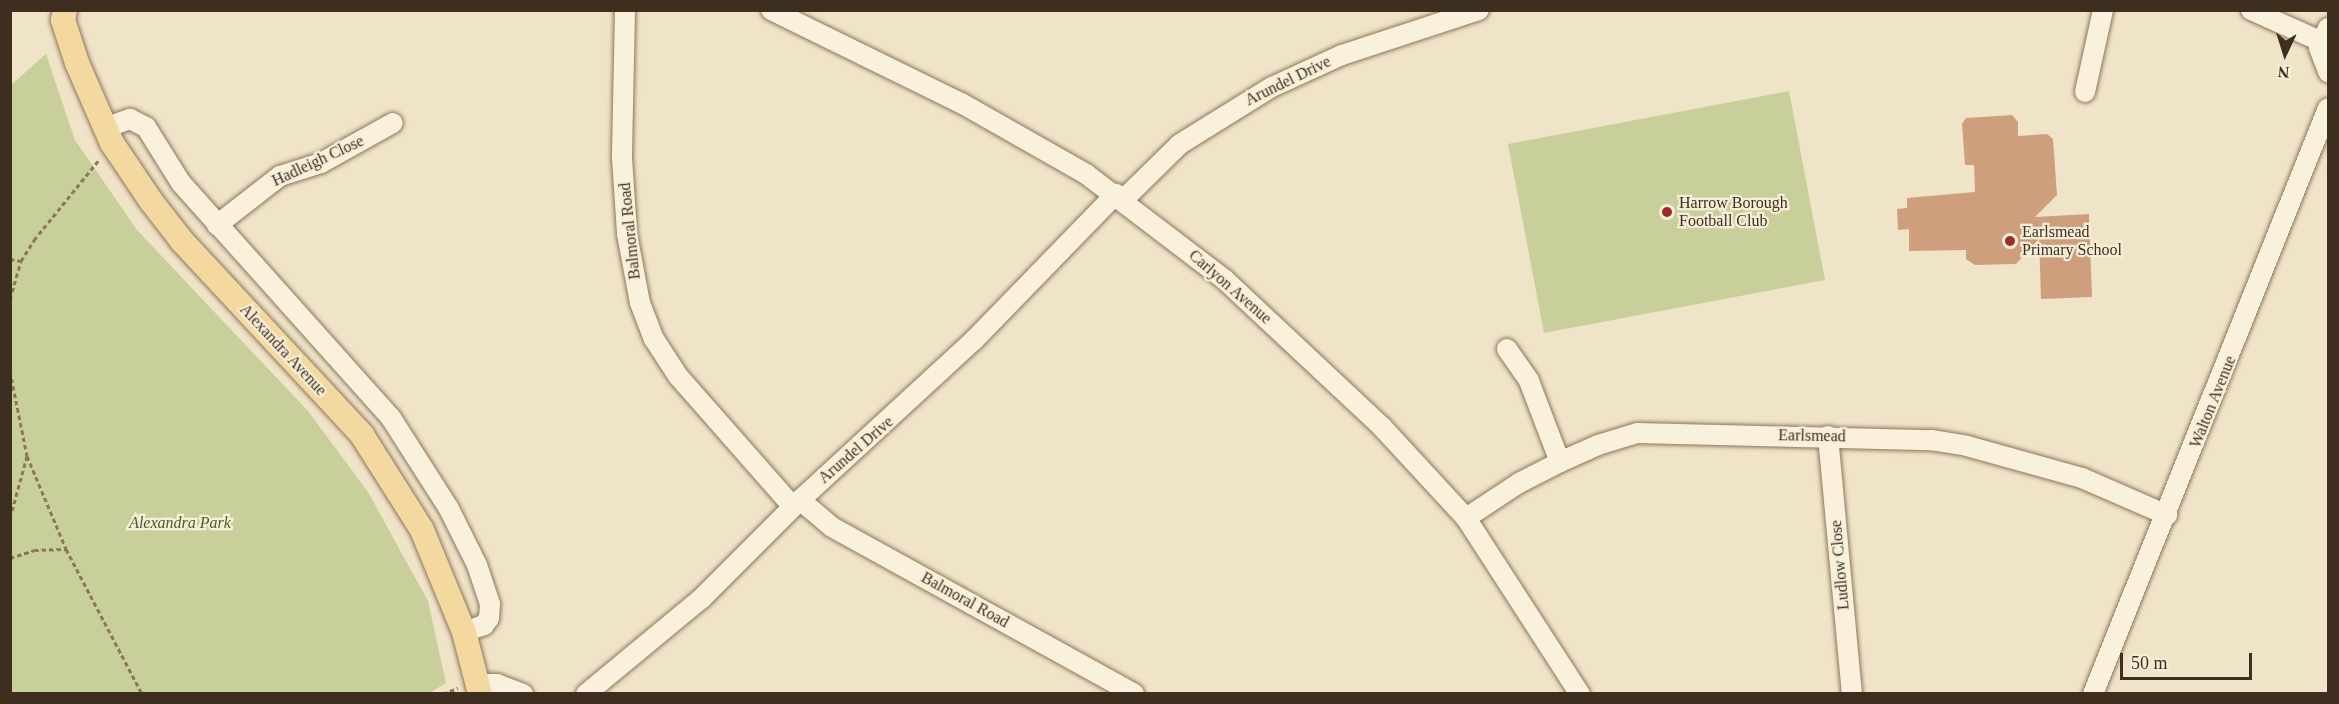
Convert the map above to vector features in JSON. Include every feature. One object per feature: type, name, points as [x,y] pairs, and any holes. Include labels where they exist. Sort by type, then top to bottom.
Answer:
[{"type":"main road","name":"Alexandra Avenue","points":[[60,14],[108,136],[182,241],[362,435],[422,530],[464,632],[479,689]]},
{"type":"street","name":"Balmoral Road","points":[[625,10],[622,158],[627,234],[640,303],[654,339],[678,376],[796,503],[832,527],[1134,693]]},
{"type":"street","name":"Carlyon Avenue","points":[[771,10],[961,103],[1120,197],[1225,279],[1382,427],[1466,518],[1580,693]]},
{"type":"street","name":"Arundel Drive","points":[[586,693],[673,625],[796,503],[975,340],[1120,197],[1180,144],[1272,87],[1341,55],[1479,10]]},
{"type":"street","points":[[2085,92],[2103,10]]},
{"type":"street","points":[[2251,10],[2324,35],[2321,61],[2328,72]]},
{"type":"street","name":"Walton Avenue","points":[[2093,693],[2167,515],[2328,108]]},
{"type":"street","points":[[108,136],[130,119],[139,120],[181,183],[216,225],[391,418],[429,475],[466,539],[490,604],[489,618],[484,625],[464,632]]},
{"type":"street","name":"Hadleigh Close","points":[[216,225],[280,177],[321,163],[393,123]]},
{"type":"street","points":[[1507,349],[1529,381],[1560,462]]},
{"type":"street","name":"Earlsmead","points":[[1466,518],[1519,483],[1560,462],[1598,445],[1637,433],[1828,435],[1931,440],[1967,446],[2082,478],[2167,515]]},
{"type":"street","name":"Ludlow Close","points":[[1828,435],[1852,693]]},
{"type":"street","points":[[479,689],[497,684],[523,693]]},
{"type":"path","points":[[10,299],[21,261],[108,136]]},
{"type":"path","points":[[10,259],[21,261]]},
{"type":"path","points":[[10,371],[27,456],[66,549],[141,693]]},
{"type":"path","points":[[10,518],[27,456]]},
{"type":"path","points":[[10,558],[34,550],[66,549]]},
{"type":"green space","name":"Alexandra Park","points":[[46,54],[75,140],[137,230],[308,411],[368,492],[428,601],[446,683],[428,694],[11,693],[11,85]]},
{"type":"green space","name":"Harrow Borough Football Club","points":[[1789,91],[1825,280],[1544,333],[1508,144]]},
{"type":"building","points":[[2012,115],[2018,122],[2018,136],[2047,134],[2053,139],[2057,195],[2035,217],[2089,214],[2092,297],[2041,299],[2039,239],[2016,264],[1975,265],[1966,259],[1966,250],[1909,251],[1909,229],[1898,230],[1897,209],[1907,208],[1907,198],[1975,192],[1974,165],[1965,165],[1962,124],[1966,118]]},
{"type":"place","name":"Harrow Borough Football Club","points":[[1667,212]]},
{"type":"place","name":"Earlsmead Primary School","points":[[2010,241]]}]
